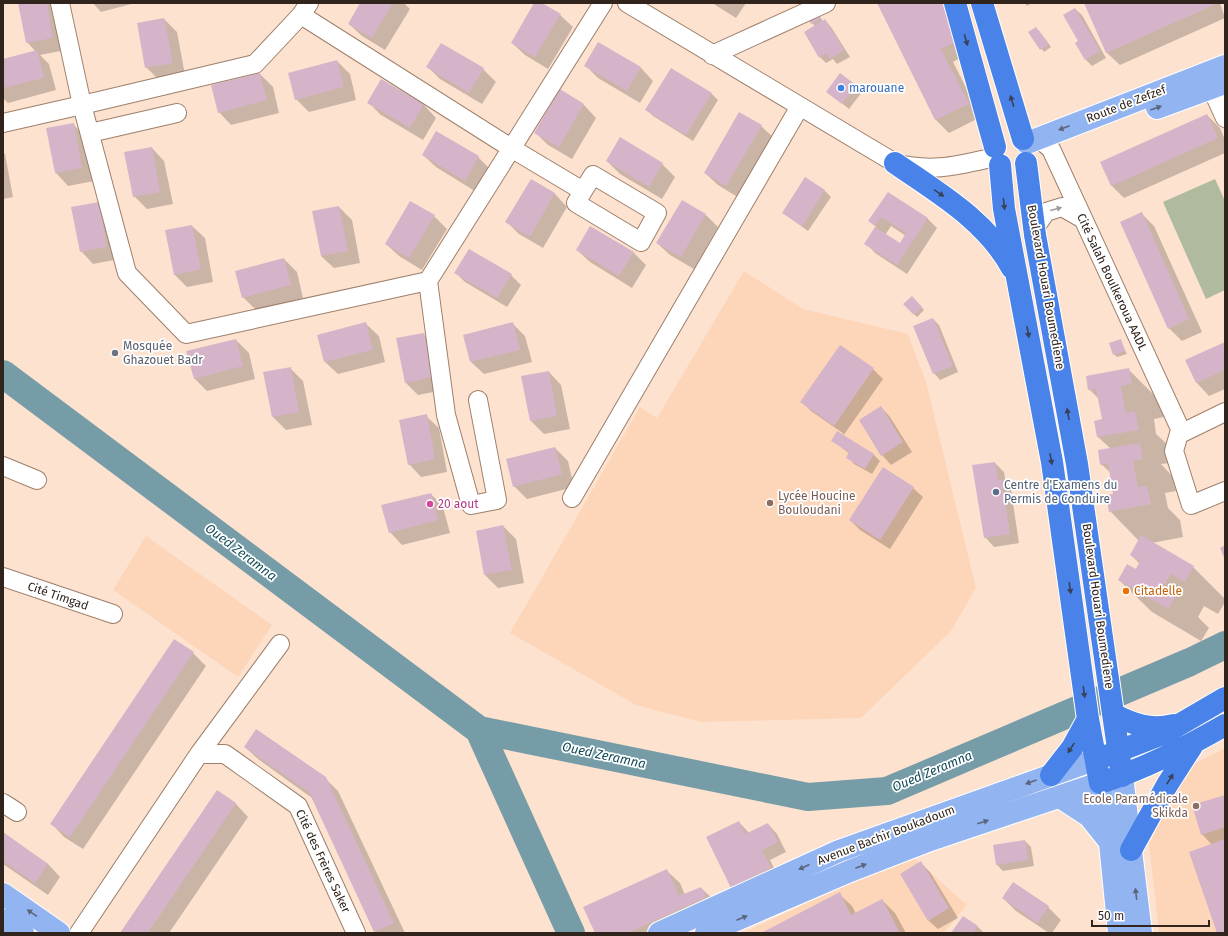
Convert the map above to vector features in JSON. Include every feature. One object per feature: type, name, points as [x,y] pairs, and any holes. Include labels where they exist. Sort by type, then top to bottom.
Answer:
[{"type":"highway","name":"Boulevard Houari Boumediene","points":[[955,3],[997,156],[1004,209],[1052,462],[1094,760],[1100,783]]},
{"type":"highway","name":"Boulevard Houari Boumediene","points":[[982,3],[1032,148],[1034,229],[1077,464],[1122,776]]},
{"type":"highway","points":[[1007,136],[1018,136],[1032,148],[1016,170],[1005,169],[997,156],[1002,138],[1007,136]]},
{"type":"highway","points":[[895,163],[968,215],[993,240],[1018,279]]},
{"type":"highway","points":[[1113,714],[1130,723],[1147,727],[1166,727],[1183,722],[1225,698]]},
{"type":"highway","points":[[1051,775],[1072,748],[1088,719]]},
{"type":"highway","name":"Avenue Bachir Boukadoum","points":[[1094,760],[1159,736],[1183,722]]},
{"type":"highway","name":"Avenue Bachir Boukadoum","points":[[1100,783],[1150,765],[1194,743],[1225,725]]},
{"type":"highway","points":[[1131,850],[1167,784],[1194,743]]},
{"type":"main road","name":"Route de Zefzef","points":[[1032,148],[1214,81],[1225,66]]},
{"type":"main road","name":"Avenue Bachir Boukadoum","points":[[667,931],[839,851],[1094,760]]},
{"type":"main road","name":"Boulevard Houari Boumediene","points":[[1122,776],[1141,933]]},
{"type":"main road","name":"Avenue Bachir Boukadoum","points":[[706,933],[850,871],[930,840],[1100,783]]},
{"type":"main road","name":"Boulevard Houari Boumediene","points":[[1100,783],[1110,843],[1119,933]]},
{"type":"main road","points":[[1060,797],[1089,816],[1101,829],[1110,843]]},
{"type":"main road","points":[[3,894],[59,933]]},
{"type":"main road","points":[[3,920],[23,933]]},
{"type":"street","points":[[60,3],[82,105],[128,273],[186,334],[428,280]]},
{"type":"street","points":[[478,400],[497,500],[471,505],[446,415],[428,280],[603,3]]},
{"type":"street","points":[[627,3],[799,108],[895,163],[910,168],[937,169],[953,167],[997,156]]},
{"type":"street","points":[[712,55],[826,3]]},
{"type":"street","points":[[3,123],[255,64],[305,9],[511,148],[583,191]]},
{"type":"street","points":[[1214,81],[1225,118]]},
{"type":"street","points":[[572,498],[799,108]]},
{"type":"street","points":[[90,133],[177,113]]},
{"type":"street","name":"Cité Salah Boulkeroua AADL","points":[[1032,148],[1083,219],[1180,430]]},
{"type":"street","points":[[1034,229],[1046,212],[1062,207],[1083,219]]},
{"type":"street","points":[[1225,412],[1182,433],[1180,430],[1174,451],[1191,505],[1225,491]]},
{"type":"street","points":[[3,466],[37,480]]},
{"type":"street","name":"Cité Timgad","points":[[3,577],[113,614]]},
{"type":"street","points":[[80,933],[199,754],[280,644]]},
{"type":"street","name":"Cité des Frères Saker","points":[[199,754],[224,754],[298,806],[356,933]]},
{"type":"shaded area","name":"Lycée Houcine Bouloudani","points":[[744,271],[803,309],[908,334],[926,382],[976,588],[951,631],[861,718],[701,722],[636,705],[510,633],[640,407],[657,418]]},
{"type":"shaded area","points":[[146,536],[272,625],[238,677],[113,590]]},
{"type":"shaded area","name":"Ecole Paramédicale Skikda","points":[[1225,748],[1225,933],[1159,933],[1149,844],[1186,768]]},
{"type":"shaded area","points":[[914,858],[967,905],[944,933],[743,933],[849,883]]},
{"type":"green space","points":[[1215,179],[1225,201],[1225,290],[1206,299],[1163,202]]},
{"type":"building","points":[[18,3],[47,3],[53,38],[26,43]]},
{"type":"building","points":[[360,3],[393,3],[372,38],[348,24]]},
{"type":"building","points":[[534,3],[542,3],[561,14],[535,57],[511,43]]},
{"type":"building","points":[[877,3],[945,3],[966,46],[956,50],[953,43],[941,49],[969,104],[935,120]]},
{"type":"building","points":[[1084,3],[1213,3],[1214,5],[1106,53]]},
{"type":"building","points":[[814,7],[821,19],[811,24],[805,13]]},
{"type":"building","points":[[1075,8],[1100,51],[1085,60],[1075,43],[1078,41],[1063,15]]},
{"type":"building","points":[[164,18],[173,63],[145,68],[137,23]]},
{"type":"building","points":[[825,19],[844,50],[830,59],[827,53],[819,58],[804,32]]},
{"type":"building","points":[[1036,27],[1049,44],[1040,50],[1028,32]]},
{"type":"building","points":[[598,42],[641,67],[627,91],[584,66]]},
{"type":"building","points":[[441,43],[484,68],[469,93],[426,67]]},
{"type":"building","points":[[37,50],[44,78],[3,88],[3,59]]},
{"type":"building","points":[[337,60],[344,87],[295,100],[288,73]]},
{"type":"building","points":[[671,68],[712,93],[686,135],[645,110]]},
{"type":"building","points":[[260,73],[267,100],[218,113],[211,85]]},
{"type":"building","name":"marouane","points":[[840,73],[856,85],[842,104],[826,92]]},
{"type":"building","points":[[381,79],[424,104],[410,128],[367,103]]},
{"type":"building","points":[[560,89],[584,104],[559,147],[534,133]]},
{"type":"building","points":[[739,112],[762,125],[726,186],[704,173]]},
{"type":"building","points":[[1207,114],[1218,138],[1111,186],[1100,162]]},
{"type":"building","points":[[74,123],[82,168],[55,173],[46,128]]},
{"type":"building","points":[[436,131],[479,156],[465,181],[422,155]]},
{"type":"building","points":[[620,137],[663,163],[649,187],[606,161]]},
{"type":"building","points":[[152,147],[160,192],[133,197],[124,152]]},
{"type":"building","points":[[805,177],[825,190],[802,226],[782,213]]},
{"type":"building","points":[[531,179],[555,193],[530,237],[505,222]]},
{"type":"building","points":[[888,192],[928,218],[897,265],[864,244],[875,227],[900,243],[906,233],[881,217],[875,226],[868,221]]},
{"type":"building","points":[[682,200],[706,214],[681,257],[656,243]]},
{"type":"building","points":[[410,201],[435,215],[409,258],[385,244]]},
{"type":"building","points":[[99,202],[107,247],[80,252],[71,207]]},
{"type":"building","points":[[339,206],[348,251],[321,256],[312,211]]},
{"type":"building","points":[[1142,212],[1189,319],[1168,329],[1120,222]]},
{"type":"building","points":[[192,225],[201,269],[174,275],[165,230]]},
{"type":"building","points":[[590,226],[634,252],[619,276],[576,250]]},
{"type":"building","points":[[469,249],[512,274],[497,298],[454,273]]},
{"type":"building","points":[[284,258],[291,285],[242,298],[235,271]]},
{"type":"building","points":[[912,296],[922,307],[914,315],[903,304]]},
{"type":"building","points":[[933,318],[953,366],[933,374],[913,326]]},
{"type":"building","points":[[366,322],[373,350],[324,362],[317,335]]},
{"type":"building","points":[[513,322],[520,350],[470,362],[463,335]]},
{"type":"building","points":[[424,333],[432,377],[405,383],[396,338]]},
{"type":"building","points":[[236,339],[243,366],[194,379],[186,351]]},
{"type":"building","points":[[1121,339],[1125,351],[1113,355],[1109,343]]},
{"type":"building","points":[[1225,342],[1225,370],[1196,383],[1185,360]]},
{"type":"building","points":[[840,345],[874,368],[834,426],[800,402]]},
{"type":"building","points":[[291,367],[299,412],[272,417],[263,372]]},
{"type":"building","points":[[1129,368],[1132,384],[1121,386],[1126,413],[1135,411],[1139,430],[1097,437],[1094,421],[1102,419],[1096,389],[1088,390],[1086,376]]},
{"type":"building","points":[[549,371],[557,416],[530,421],[521,376]]},
{"type":"building","points":[[881,406],[903,442],[881,456],[859,420]]},
{"type":"building","points":[[427,414],[435,459],[408,465],[399,420]]},
{"type":"building","points":[[837,431],[874,454],[865,469],[846,458],[849,452],[831,441]]},
{"type":"building","points":[[1140,443],[1143,459],[1133,461],[1138,487],[1147,486],[1151,504],[1109,512],[1106,495],[1113,494],[1108,463],[1100,465],[1098,450]]},
{"type":"building","points":[[555,447],[562,474],[513,487],[506,459]]},
{"type":"building","points":[[995,462],[998,480],[1002,480],[1010,534],[984,538],[972,465]]},
{"type":"building","points":[[883,467],[914,487],[880,540],[849,520]]},
{"type":"building","points":[[431,493],[438,520],[389,533],[381,505]]},
{"type":"building","points":[[503,525],[512,570],[484,575],[476,531]]},
{"type":"building","points":[[1141,535],[1194,566],[1185,582],[1171,574],[1163,587],[1177,594],[1168,609],[1118,580],[1127,564],[1136,569],[1140,561],[1130,555]]},
{"type":"building","points":[[1225,545],[1225,560],[1220,548]]},
{"type":"building","points":[[174,639],[194,652],[70,837],[50,824]]},
{"type":"building","points":[[256,729],[326,777],[394,923],[374,932],[309,792],[244,747]]},
{"type":"building","points":[[217,790],[236,803],[148,933],[120,933]]},
{"type":"building","points":[[1225,795],[1225,827],[1201,835],[1192,805]]},
{"type":"building","points":[[739,821],[745,834],[768,823],[778,842],[762,850],[771,868],[731,888],[706,837]]},
{"type":"building","points":[[3,832],[48,864],[35,883],[3,861]]},
{"type":"building","points":[[1225,839],[1225,933],[1217,933],[1189,852]]},
{"type":"building","points":[[1025,840],[1028,860],[996,865],[993,845]]},
{"type":"building","points":[[921,861],[949,908],[928,921],[900,874]]},
{"type":"building","points":[[667,869],[679,896],[701,887],[706,897],[628,933],[595,933],[583,907]]},
{"type":"building","points":[[1013,882],[1049,906],[1038,923],[1002,898]]},
{"type":"building","points":[[840,892],[851,915],[882,899],[900,933],[761,933]]},
{"type":"building","points":[[963,916],[978,926],[973,933],[951,933]]},
{"type":"waterway","name":"Oued Zeramna","points":[[3,374],[479,730],[571,933]]},
{"type":"waterway","name":"Oued Zeramna","points":[[479,730],[808,797],[887,791],[1190,662],[1225,645]]},
{"type":"place","name":"marouane","points":[[841,88]]},
{"type":"place","name":"Mosquée Ghazouet Badr","points":[[115,353]]},
{"type":"place","name":"Centre d'Examens du Permis de Conduire","points":[[996,492]]},
{"type":"place","name":"Lycée Houcine Bouloudani","points":[[770,503]]},
{"type":"place","name":"20 aout","points":[[430,504]]},
{"type":"place","name":"Citadelle","points":[[1126,591]]},
{"type":"place","name":"Ecole Paramédicale Skikda","points":[[1196,806]]}]
